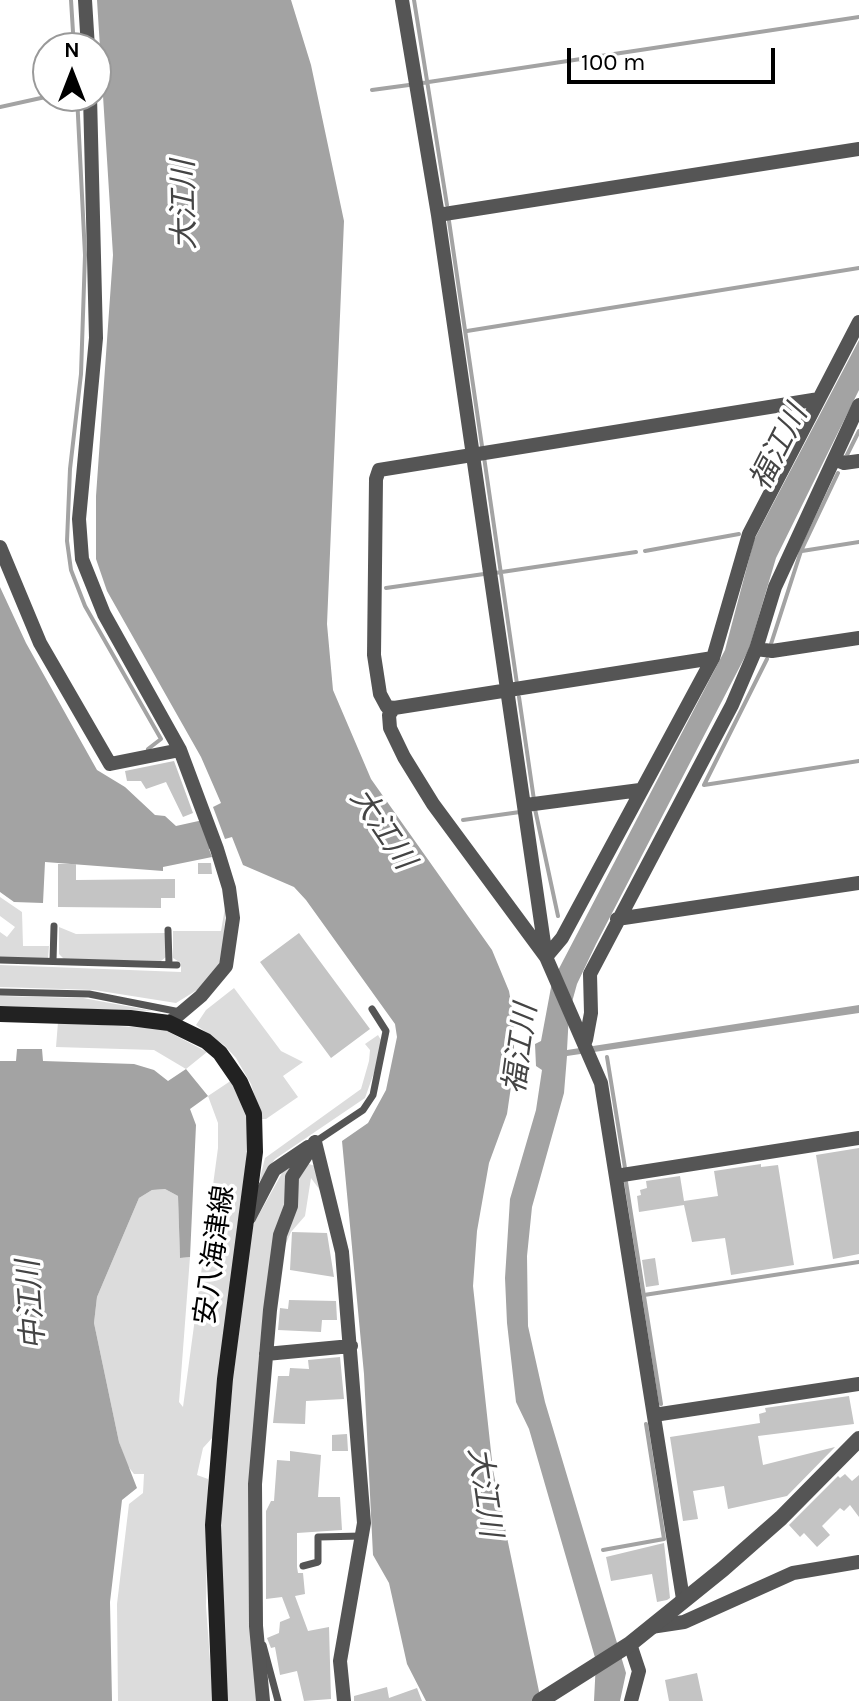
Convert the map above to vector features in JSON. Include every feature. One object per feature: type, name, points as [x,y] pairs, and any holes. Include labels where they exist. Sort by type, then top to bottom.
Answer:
[{"type":"main road","name":"安八海津線","points":[[0,1014],[176,1017],[220,1053],[248,1096],[256,1132],[225,1379],[213,1525],[220,1701]]},
{"type":"street","points":[[85,0],[87,32]]},
{"type":"street","points":[[402,0],[438,215],[471,454],[509,692],[532,805],[548,963]]},
{"type":"street","points":[[90,112],[96,338],[79,519],[82,559],[104,614],[180,750],[217,849],[229,888],[233,918],[226,966],[176,1017]]},
{"type":"street","points":[[438,215],[859,149]]},
{"type":"street","points":[[548,963],[713,658],[749,534],[859,322]]},
{"type":"street","points":[[713,658],[509,692],[387,707],[380,694],[374,655],[376,479],[379,470],[387,466],[819,399]]},
{"type":"street","points":[[588,1048],[590,974],[732,705],[756,649],[775,587],[859,405]]},
{"type":"street","points":[[834,459],[844,463],[859,461]]},
{"type":"street","points":[[0,547],[40,643],[102,755],[110,764],[118,765],[180,750]]},
{"type":"street","points":[[756,649],[772,651],[859,638]]},
{"type":"street","points":[[394,708],[389,715],[390,728],[404,757],[433,804],[548,963],[577,1021],[601,1083],[683,1599]]},
{"type":"street","points":[[532,805],[640,790]]},
{"type":"street","points":[[617,919],[859,883]]},
{"type":"street","points":[[616,1176],[859,1138]]},
{"type":"street","points":[[245,1226],[274,1170],[315,1142]]},
{"type":"street","points":[[315,1142],[342,1252],[364,1523],[340,1661],[344,1701]]},
{"type":"street","points":[[263,1701],[256,1626],[255,1484],[266,1354],[280,1235],[291,1206],[292,1177],[315,1142]]},
{"type":"street","points":[[266,1354],[351,1346]]},
{"type":"street","points":[[654,1415],[859,1384]]},
{"type":"street","points":[[542,1699],[630,1644],[781,1518],[859,1439]]},
{"type":"street","points":[[649,1628],[684,1622],[793,1573],[859,1562]]},
{"type":"street","points":[[630,1644],[639,1671],[631,1701]]},
{"type":"lane","points":[[53,961],[54,926]]},
{"type":"lane","points":[[0,960],[173,964],[168,930]]},
{"type":"lane","points":[[0,992],[89,994],[176,1017]]},
{"type":"lane","points":[[315,1142],[363,1110],[373,1095],[386,1031],[372,1009]]},
{"type":"lane","points":[[303,1566],[318,1562],[318,1537],[362,1536]]},
{"type":"lane","points":[[256,1626],[278,1701]]},
{"type":"shaded area","points":[[0,897],[22,912],[23,946],[49,946],[48,958],[0,958],[0,932],[7,937],[15,927],[0,916]]},
{"type":"shaded area","points":[[226,902],[222,965],[197,990],[176,1003],[94,990],[0,987],[0,965],[181,972],[181,963],[173,958],[173,931],[221,931]]},
{"type":"shaded area","points":[[59,927],[76,934],[165,933],[166,957],[161,961],[64,959],[59,954]]},
{"type":"shaded area","points":[[234,988],[281,1051],[303,1062],[283,1076],[298,1097],[266,1119],[262,1119],[251,1084],[236,1058],[196,1025],[206,1010]]},
{"type":"shaded area","points":[[0,996],[83,998],[153,1011],[0,1006]]},
{"type":"shaded area","points":[[58,1022],[163,1029],[207,1052],[186,1069],[154,1050],[56,1047]]},
{"type":"shaded area","points":[[378,1035],[381,1040],[377,1064],[365,1098],[275,1159],[259,1182],[265,1158],[361,1089],[370,1050],[365,1044]]},
{"type":"shaded area","points":[[232,1080],[247,1112],[248,1145],[213,1437],[203,1448],[197,1475],[208,1479],[206,1606],[213,1701],[118,1701],[117,1604],[129,1504],[143,1493],[144,1474],[134,1474],[127,1465],[119,1442],[94,1323],[97,1297],[139,1198],[152,1190],[165,1189],[178,1196],[180,1258],[190,1257],[179,1402],[183,1407],[218,1148],[218,1123],[208,1096]]},
{"type":"shaded area","points":[[306,1163],[315,1166],[322,1193],[311,1178],[305,1216],[291,1232],[284,1248],[296,1179]]},
{"type":"shaded area","points":[[286,1166],[293,1168],[251,1486],[260,1701],[227,1701],[220,1522],[233,1378],[252,1227]]},
{"type":"water","name":"大江川","points":[[97,0],[291,0],[311,65],[344,221],[327,624],[333,690],[371,779],[492,950],[509,991],[514,1019],[514,1066],[507,1114],[489,1163],[477,1231],[473,1286],[493,1470],[541,1701],[426,1701],[407,1664],[389,1583],[373,1555],[364,1374],[342,1141],[368,1123],[386,1090],[397,1037],[395,1024],[306,900],[294,887],[243,865],[232,837],[225,839],[213,807],[221,803],[201,757],[107,591],[96,559],[96,496],[113,255],[104,112],[112,112],[112,32],[99,32]]},
{"type":"water","points":[[859,340],[859,390],[776,558],[749,649],[596,944],[577,984],[569,1013],[567,1050],[859,1005],[859,1013],[567,1056],[564,1093],[532,1207],[527,1256],[528,1326],[545,1402],[626,1673],[620,1701],[594,1701],[596,1661],[529,1429],[516,1402],[507,1323],[505,1278],[510,1199],[536,1110],[542,1070],[536,1066],[535,1044],[541,1041],[552,982],[725,650],[754,540]]},
{"type":"water","points":[[0,587],[26,643],[97,770],[125,787],[155,815],[165,816],[176,826],[203,820],[213,847],[209,849],[212,857],[163,867],[163,871],[45,862],[43,903],[14,902],[0,892]]},
{"type":"water","name":"中江川","points":[[17,1049],[42,1049],[43,1061],[134,1064],[154,1070],[168,1081],[186,1069],[208,1096],[190,1109],[196,1125],[190,1257],[180,1258],[178,1196],[165,1189],[152,1190],[139,1198],[97,1297],[94,1323],[119,1442],[137,1488],[122,1500],[110,1602],[112,1701],[0,1701],[0,1061],[16,1061]]},
{"type":"building","points":[[174,761],[193,813],[183,817],[166,782],[146,789],[141,781],[127,781],[125,771]]},
{"type":"building","points":[[198,863],[211,863],[212,874],[198,874]]},
{"type":"building","points":[[58,864],[76,864],[76,880],[175,879],[175,898],[161,898],[161,908],[58,907]]},
{"type":"building","points":[[299,933],[370,1029],[331,1058],[260,962]]},
{"type":"building","points":[[859,1148],[859,1254],[833,1259],[816,1155]]},
{"type":"building","points":[[761,1164],[761,1167],[778,1165],[794,1265],[731,1275],[725,1238],[692,1242],[684,1205],[639,1212],[637,1196],[641,1195],[640,1190],[647,1188],[646,1181],[680,1176],[684,1201],[718,1196],[714,1171]]},
{"type":"building","points":[[292,1232],[327,1233],[334,1277],[290,1270]]},
{"type":"building","points":[[655,1258],[659,1285],[646,1287],[642,1260]]},
{"type":"building","points":[[289,1300],[336,1301],[337,1320],[322,1320],[321,1332],[278,1330],[280,1308],[288,1309]]},
{"type":"building","points":[[340,1357],[344,1399],[306,1401],[305,1424],[273,1423],[278,1376],[289,1376],[290,1368],[309,1369],[308,1360]]},
{"type":"building","points":[[849,1396],[854,1424],[758,1436],[763,1465],[835,1447],[787,1496],[728,1509],[724,1486],[693,1491],[698,1519],[683,1521],[670,1437],[760,1423],[759,1414],[766,1412],[765,1408]]},
{"type":"building","points":[[347,1434],[348,1451],[332,1451],[332,1435]]},
{"type":"building","points":[[290,1451],[321,1455],[318,1497],[340,1497],[342,1530],[297,1533],[297,1567],[298,1573],[303,1573],[305,1594],[295,1596],[308,1631],[329,1627],[331,1699],[304,1701],[297,1671],[280,1675],[275,1647],[271,1648],[267,1638],[279,1633],[280,1622],[290,1618],[282,1597],[266,1599],[266,1511],[274,1501],[277,1460],[290,1461]]},
{"type":"building","points":[[845,1474],[852,1481],[859,1475],[859,1517],[850,1505],[844,1511],[840,1508],[822,1526],[830,1535],[817,1547],[804,1533],[800,1537],[789,1525],[838,1476],[840,1478]]},
{"type":"building","points":[[664,1543],[670,1598],[657,1602],[652,1574],[611,1581],[606,1557]]},
{"type":"building","points":[[697,1673],[703,1701],[669,1701],[665,1680]]},
{"type":"building","points":[[387,1687],[389,1698],[417,1688],[422,1701],[354,1701],[354,1696]]},
{"type":"waterway","points":[[71,0],[73,32]]},
{"type":"waterway","points":[[414,0],[447,205]]},
{"type":"waterway","points":[[422,83],[859,17]]},
{"type":"waterway","points":[[372,90],[409,85]]},
{"type":"waterway","points":[[0,107],[32,100]]},
{"type":"waterway","points":[[78,112],[85,255],[81,374],[70,469],[67,541],[71,570],[85,606],[161,739],[148,749]]},
{"type":"waterway","points":[[449,221],[482,446]]},
{"type":"waterway","points":[[467,331],[859,268]]},
{"type":"waterway","points":[[846,457],[859,431]]},
{"type":"waterway","points":[[484,457],[517,684]]},
{"type":"waterway","points":[[770,647],[801,551],[838,473]]},
{"type":"waterway","points":[[645,551],[739,534]]},
{"type":"waterway","points":[[802,551],[859,542]]},
{"type":"waterway","points":[[495,573],[636,552]]},
{"type":"waterway","points":[[386,588],[484,574]]},
{"type":"waterway","points":[[704,785],[767,659]]},
{"type":"waterway","points":[[519,697],[534,800]]},
{"type":"waterway","points":[[704,785],[859,761]]},
{"type":"waterway","points":[[535,809],[558,916]]},
{"type":"waterway","points":[[463,820],[520,812]]},
{"type":"waterway","points":[[607,1057],[625,1168]]},
{"type":"waterway","points":[[626,1182],[661,1404]]},
{"type":"waterway","points":[[644,1295],[859,1262]]},
{"type":"waterway","points":[[603,1550],[664,1539],[646,1424]]},
{"type":"water label","name":"福江川","points":[[779,448]]},
{"type":"water label","name":"福江川","points":[[521,1049]]}]
